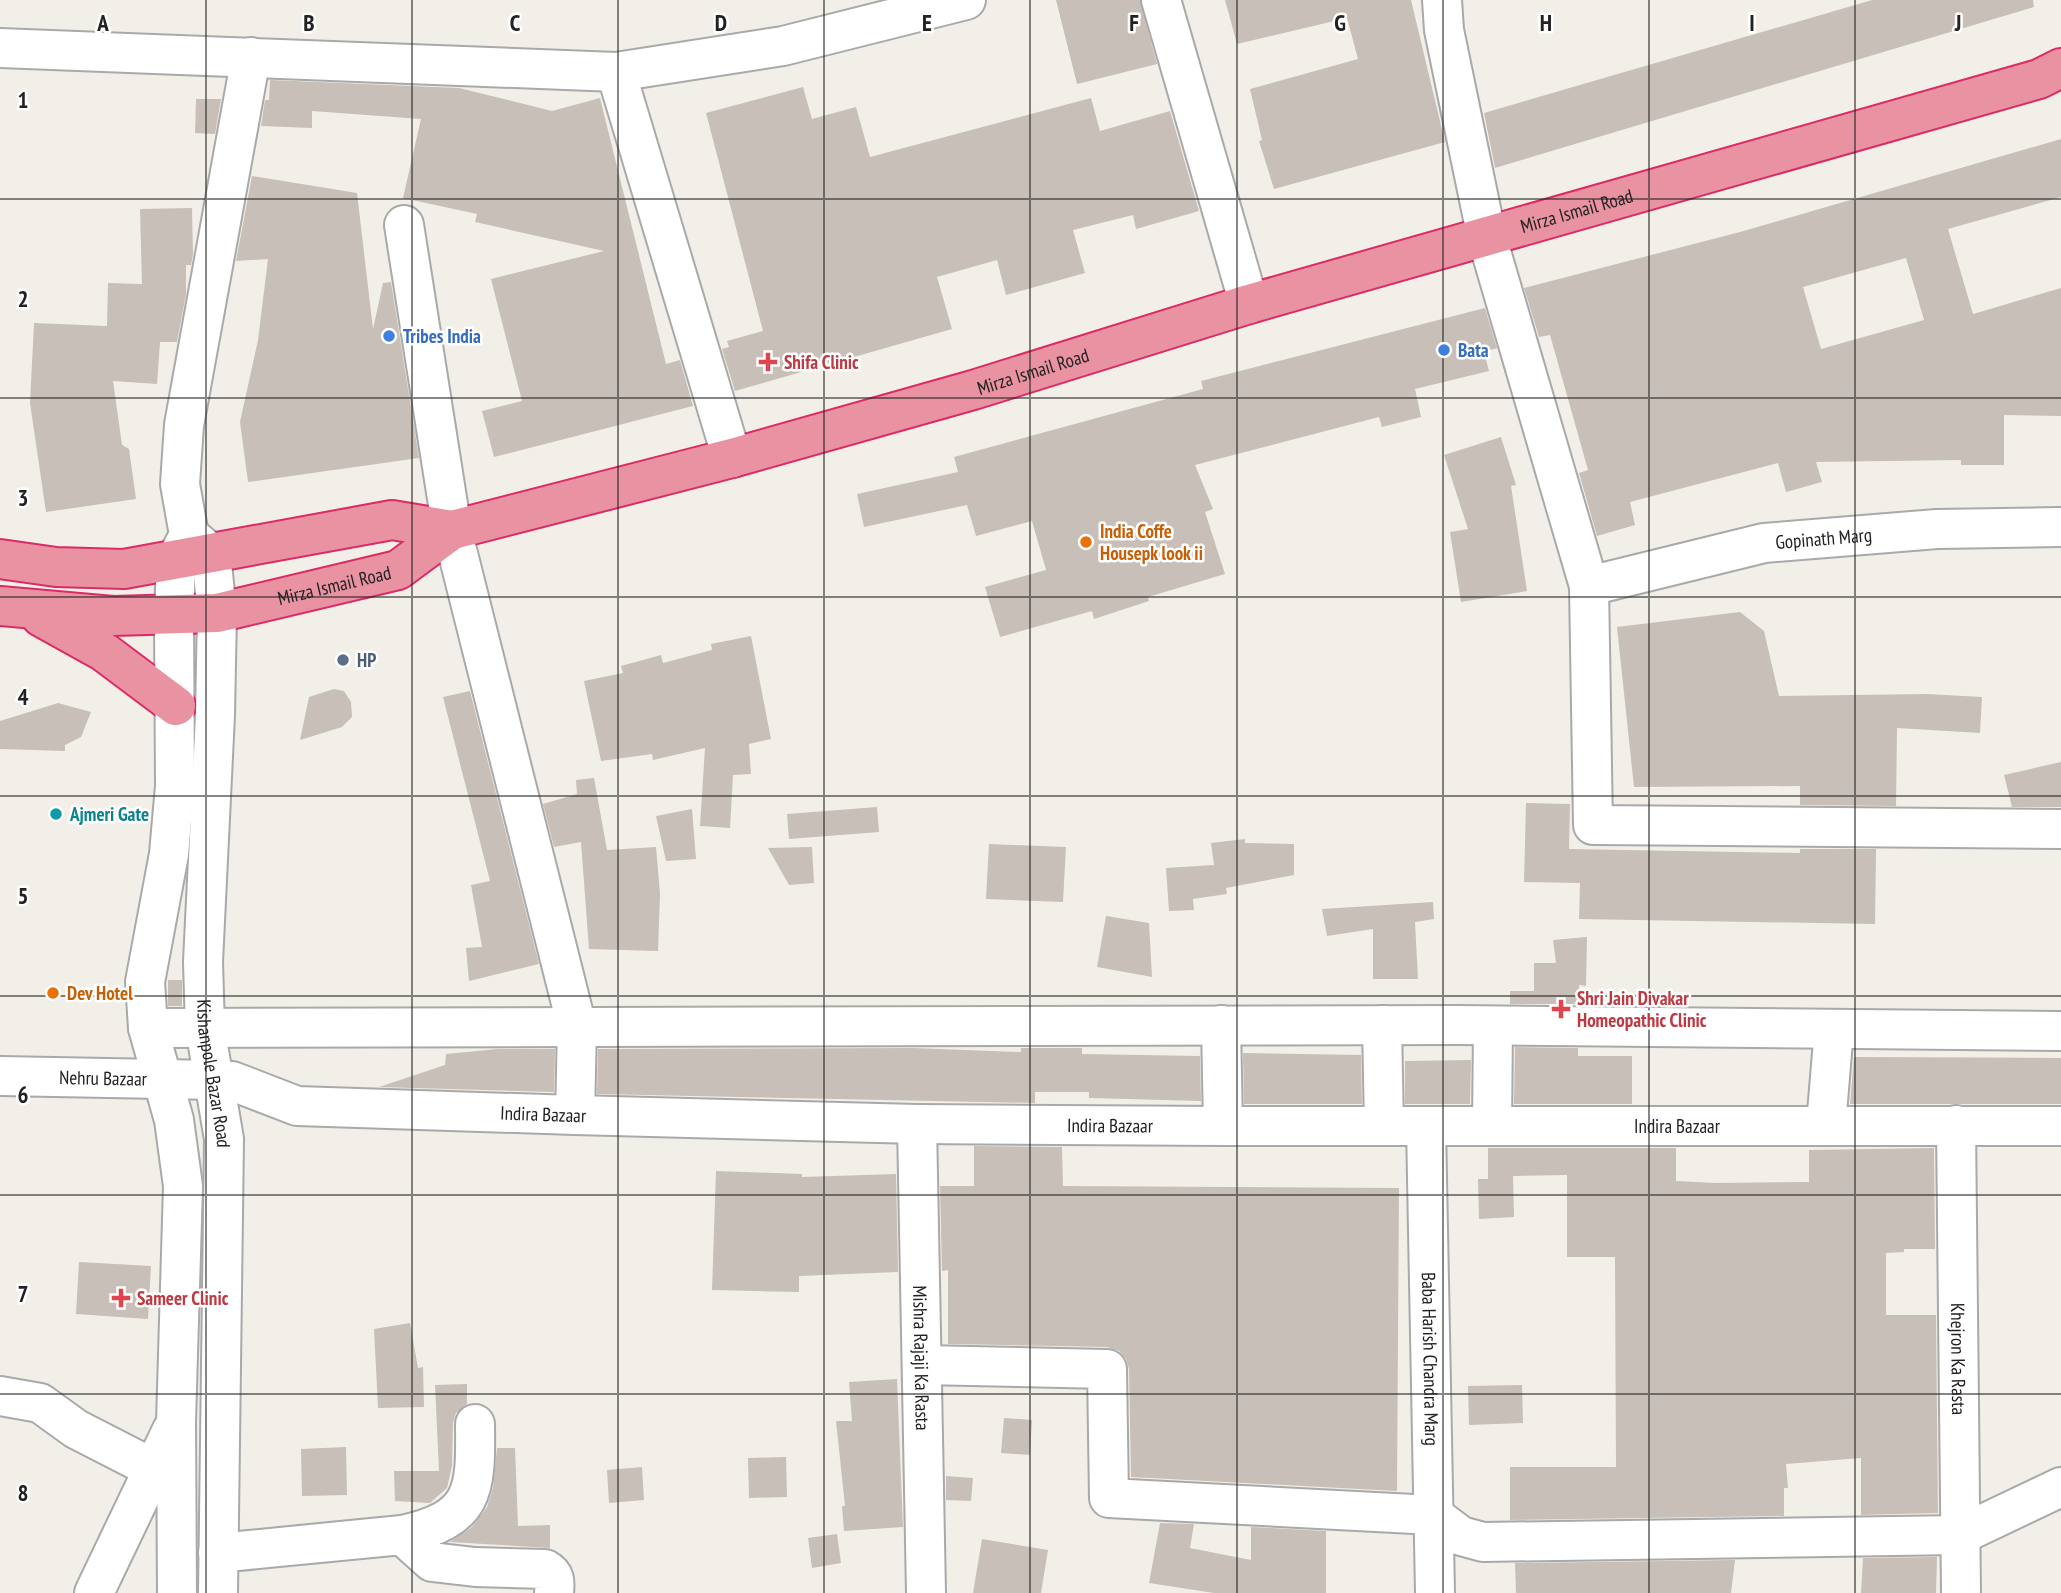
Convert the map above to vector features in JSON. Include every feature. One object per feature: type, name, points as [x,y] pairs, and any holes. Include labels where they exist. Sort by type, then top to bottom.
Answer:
[{"type":"highway","name":"Mirza Ismail Road","points":[[13,608],[174,616],[216,613],[398,570],[452,530],[732,458],[973,390],[1249,304],[1487,239],[2039,79],[2061,68]]},
{"type":"highway","points":[[0,559],[56,567],[124,569],[192,550],[392,520],[452,530]]},
{"type":"highway","points":[[13,608],[104,652],[176,706]]},
{"type":"street","points":[[0,48],[616,72],[783,46],[966,0]]},
{"type":"street","points":[[1161,0],[1249,304]]},
{"type":"street","points":[[1442,0],[1444,30],[1487,239],[1589,586],[1593,825],[2061,829]]},
{"type":"street","points":[[177,1593],[176,1422],[183,1186],[174,1120],[148,1028],[145,982],[169,854],[176,786],[174,616],[192,550],[180,484],[184,425],[251,57]]},
{"type":"street","points":[[616,72],[732,458]]},
{"type":"street","points":[[404,225],[452,530],[577,1027],[575,1115]]},
{"type":"street","name":"Gopinath Marg","points":[[1589,586],[1764,542],[1937,529],[2061,527]]},
{"type":"street","name":"Kishanpole Bazar Road","points":[[192,550],[216,613],[203,962],[205,1028],[224,1139],[218,1593]]},
{"type":"street","points":[[148,1028],[1382,1025],[2061,1031]]},
{"type":"street","points":[[1382,1025],[1384,1126]]},
{"type":"street","points":[[1221,1026],[1223,1126]]},
{"type":"street","points":[[1492,1126],[1493,1026]]},
{"type":"street","points":[[1826,1125],[1833,1028]]},
{"type":"street","name":"Nehru Bazaar","points":[[0,1076],[164,1077]]},
{"type":"street","name":"Indira Bazaar","points":[[164,1077],[232,1081],[297,1106],[916,1124],[2061,1126]]},
{"type":"street","name":"Mishra Rajaji Ka Rasta","points":[[916,1124],[926,1593]]},
{"type":"street","name":"Khejron Ka Rasta","points":[[1955,1125],[1961,1593]]},
{"type":"street","name":"Baba Harish Chandra Marg","points":[[1426,1126],[1435,1593]]},
{"type":"street","points":[[922,1365],[1107,1369],[1109,1497],[1433,1515],[1461,1536],[1483,1542],[1960,1535],[2061,1487]]},
{"type":"street","points":[[0,1396],[40,1403],[76,1429],[153,1469]]},
{"type":"street","points":[[94,1593],[176,1422]]},
{"type":"street","points":[[218,1553],[401,1535],[428,1529],[449,1518],[466,1501],[476,1477],[475,1424]]},
{"type":"street","points":[[401,1535],[432,1562],[475,1567],[545,1569],[555,1580],[554,1593]]},
{"type":"building","points":[[1056,0],[1140,0],[1157,64],[1077,84]]},
{"type":"building","points":[[1225,0],[1411,0],[1445,142],[1274,189],[1259,141],[1262,140],[1250,89],[1358,59],[1347,18],[1237,44]]},
{"type":"building","points":[[1872,0],[2033,0],[2034,7],[1495,168],[1484,113]]},
{"type":"building","points":[[270,80],[459,88],[552,111],[600,98],[666,364],[680,360],[693,406],[494,457],[482,411],[522,401],[491,279],[604,251],[475,222],[477,214],[403,198],[421,119],[312,111],[312,128],[261,126],[265,100],[269,100]]},
{"type":"building","points":[[803,87],[812,119],[856,107],[870,157],[1091,98],[1100,131],[1170,111],[1199,211],[1136,229],[1133,215],[1073,230],[1085,273],[1006,295],[997,260],[937,277],[952,329],[735,391],[722,349],[729,347],[727,341],[763,331],[706,113]]},
{"type":"building","points":[[196,99],[221,99],[215,134],[195,133]]},
{"type":"building","points":[[2061,139],[2061,197],[1948,229],[1973,314],[2061,288],[2061,416],[2004,415],[2004,465],[1961,465],[1961,460],[1816,462],[1822,482],[1786,492],[1778,463],[1630,502],[1635,525],[1597,536],[1579,473],[1588,470],[1550,335],[1539,337],[1524,288],[1740,232]],"holes":[[[1906,258],[1924,320],[1821,349],[1803,287]]]},
{"type":"building","points":[[252,176],[357,193],[373,329],[383,283],[391,282],[419,458],[248,482],[240,422],[258,340],[268,259],[236,261]]},
{"type":"building","points":[[192,208],[193,254],[191,265],[186,265],[186,294],[177,342],[160,342],[157,384],[113,381],[122,445],[129,449],[136,499],[46,512],[30,403],[34,323],[107,326],[108,283],[142,284],[140,209]]},
{"type":"building","points":[[1485,308],[1497,348],[1484,352],[1489,371],[1415,389],[1421,417],[1382,427],[1379,417],[1195,465],[1213,509],[1205,512],[1225,574],[1148,597],[1149,601],[1094,619],[1092,611],[1000,637],[985,587],[1046,570],[1032,521],[976,536],[967,505],[864,527],[857,494],[958,472],[954,457],[1203,389],[1201,381]]},
{"type":"building","points":[[1501,437],[1516,485],[1511,486],[1527,591],[1461,602],[1450,532],[1468,529],[1444,455]]},
{"type":"building","points":[[1740,612],[1764,631],[1779,696],[1927,694],[1982,697],[1980,733],[1897,728],[1896,806],[1800,805],[1800,786],[1634,787],[1617,627]]},
{"type":"building","points":[[751,636],[771,739],[749,744],[751,774],[733,775],[730,828],[700,826],[705,748],[653,760],[652,754],[601,761],[584,681],[623,673],[621,666],[661,655],[663,663],[712,650],[711,644]]},
{"type":"building","points":[[334,689],[344,691],[351,702],[352,717],[342,727],[300,740],[309,697]]},
{"type":"building","points":[[470,691],[539,964],[469,981],[466,948],[482,947],[471,885],[490,881],[443,697]]},
{"type":"building","points":[[58,703],[91,712],[81,737],[65,745],[65,751],[0,749],[0,721]]},
{"type":"building","points":[[2061,762],[2061,807],[2012,807],[2004,775]]},
{"type":"building","points":[[594,778],[607,850],[656,847],[660,894],[658,951],[589,949],[581,842],[554,847],[543,804],[577,794],[576,780]]},
{"type":"building","points":[[1526,803],[1570,804],[1569,849],[1800,853],[1800,849],[1876,849],[1875,924],[1579,919],[1580,883],[1524,882]]},
{"type":"building","points":[[877,807],[879,832],[789,839],[787,814]]},
{"type":"building","points":[[692,809],[696,859],[666,861],[656,816]]},
{"type":"building","points":[[1245,839],[1245,843],[1294,844],[1294,875],[1226,888],[1227,894],[1193,899],[1194,910],[1169,911],[1166,868],[1214,865],[1211,843]]},
{"type":"building","points":[[989,844],[1066,847],[1063,902],[986,899]]},
{"type":"building","points":[[812,847],[814,883],[789,885],[768,848]]},
{"type":"building","points":[[1433,902],[1434,919],[1415,922],[1418,979],[1373,979],[1373,929],[1327,936],[1322,909]]},
{"type":"building","points":[[1106,916],[1149,923],[1152,977],[1097,967]]},
{"type":"building","points":[[1587,937],[1586,986],[1579,985],[1579,1004],[1510,1004],[1510,991],[1534,991],[1534,963],[1556,963],[1553,940]]},
{"type":"building","points":[[168,980],[182,980],[182,1006],[168,1006]]},
{"type":"building","points":[[1515,1047],[1578,1048],[1578,1056],[1632,1056],[1632,1104],[1514,1104]]},
{"type":"building","points":[[913,1048],[1021,1052],[1021,1048],[1082,1048],[1082,1054],[1200,1056],[1201,1101],[1089,1098],[1089,1092],[1035,1092],[1035,1103],[597,1094],[598,1049]]},
{"type":"building","points":[[498,1049],[555,1049],[554,1092],[379,1087],[445,1065],[446,1054]]},
{"type":"building","points":[[1243,1053],[1361,1055],[1362,1104],[1244,1104]]},
{"type":"building","points":[[1854,1057],[2061,1058],[2061,1104],[1850,1104]]},
{"type":"building","points":[[1471,1060],[1470,1104],[1405,1104],[1405,1061]]},
{"type":"building","points":[[974,1146],[1062,1147],[1063,1186],[1399,1188],[1397,1491],[1131,1477],[1129,1369],[1126,1359],[1119,1351],[1107,1347],[948,1344],[948,1270],[942,1271],[940,1186],[974,1186]]},
{"type":"building","points":[[1488,1148],[1676,1148],[1676,1181],[1716,1183],[1809,1182],[1809,1150],[1934,1148],[1935,1249],[1904,1249],[1904,1252],[1886,1253],[1886,1315],[1936,1315],[1938,1513],[1861,1515],[1861,1458],[1786,1464],[1788,1488],[1784,1488],[1784,1516],[1510,1520],[1510,1467],[1616,1467],[1615,1257],[1567,1257],[1567,1175],[1513,1176],[1514,1217],[1479,1219],[1478,1179],[1488,1179]]},
{"type":"building","points":[[716,1171],[802,1174],[802,1177],[896,1174],[898,1272],[799,1276],[799,1292],[712,1290]]},
{"type":"building","points":[[79,1262],[151,1266],[148,1319],[76,1314]]},
{"type":"building","points":[[410,1323],[418,1368],[423,1367],[424,1407],[378,1408],[374,1329]]},
{"type":"building","points":[[897,1379],[903,1527],[844,1531],[842,1506],[845,1506],[836,1421],[852,1421],[849,1382]]},
{"type":"building","points":[[467,1384],[467,1404],[456,1413],[453,1423],[452,1466],[447,1488],[430,1503],[395,1501],[394,1471],[439,1471],[435,1385]]},
{"type":"building","points":[[1522,1385],[1523,1423],[1469,1425],[1468,1386]]},
{"type":"building","points":[[1004,1418],[1032,1420],[1030,1455],[1001,1453]]},
{"type":"building","points":[[346,1447],[347,1495],[302,1496],[301,1449]]},
{"type":"building","points":[[497,1448],[515,1448],[518,1526],[550,1525],[550,1548],[450,1542],[471,1528],[487,1507],[493,1488]]},
{"type":"building","points":[[786,1457],[787,1497],[749,1498],[748,1458]]},
{"type":"building","points":[[642,1467],[644,1500],[609,1503],[607,1470]]},
{"type":"building","points":[[946,1476],[973,1478],[971,1501],[946,1500]]},
{"type":"building","points":[[1160,1523],[1194,1524],[1190,1548],[1251,1560],[1251,1527],[1326,1531],[1326,1593],[1214,1593],[1149,1583]]},
{"type":"building","points":[[837,1534],[841,1563],[812,1568],[808,1538]]},
{"type":"building","points":[[982,1539],[1048,1550],[1041,1593],[973,1593]]},
{"type":"building","points":[[1937,1557],[1936,1593],[1861,1593],[1863,1558]]},
{"type":"building","points":[[1735,1560],[1731,1593],[1516,1593],[1515,1563]]},
{"type":"place","name":"Tribes India","points":[[389,336]]},
{"type":"place","name":"Bata","points":[[1444,350]]},
{"type":"place","name":"Shifa Clinic","points":[[768,362]]},
{"type":"place","name":"India Coffe Housepk look ii","points":[[1086,542]]},
{"type":"place","name":"HP","points":[[343,660]]},
{"type":"place","name":"Ajmeri Gate","points":[[56,814]]},
{"type":"place","name":"Dev Hotel","points":[[53,993]]},
{"type":"place","name":"Shri Jain Divakar Homeopathic Clinic","points":[[1561,1009]]},
{"type":"place","name":"Sameer Clinic","points":[[121,1298]]}]
